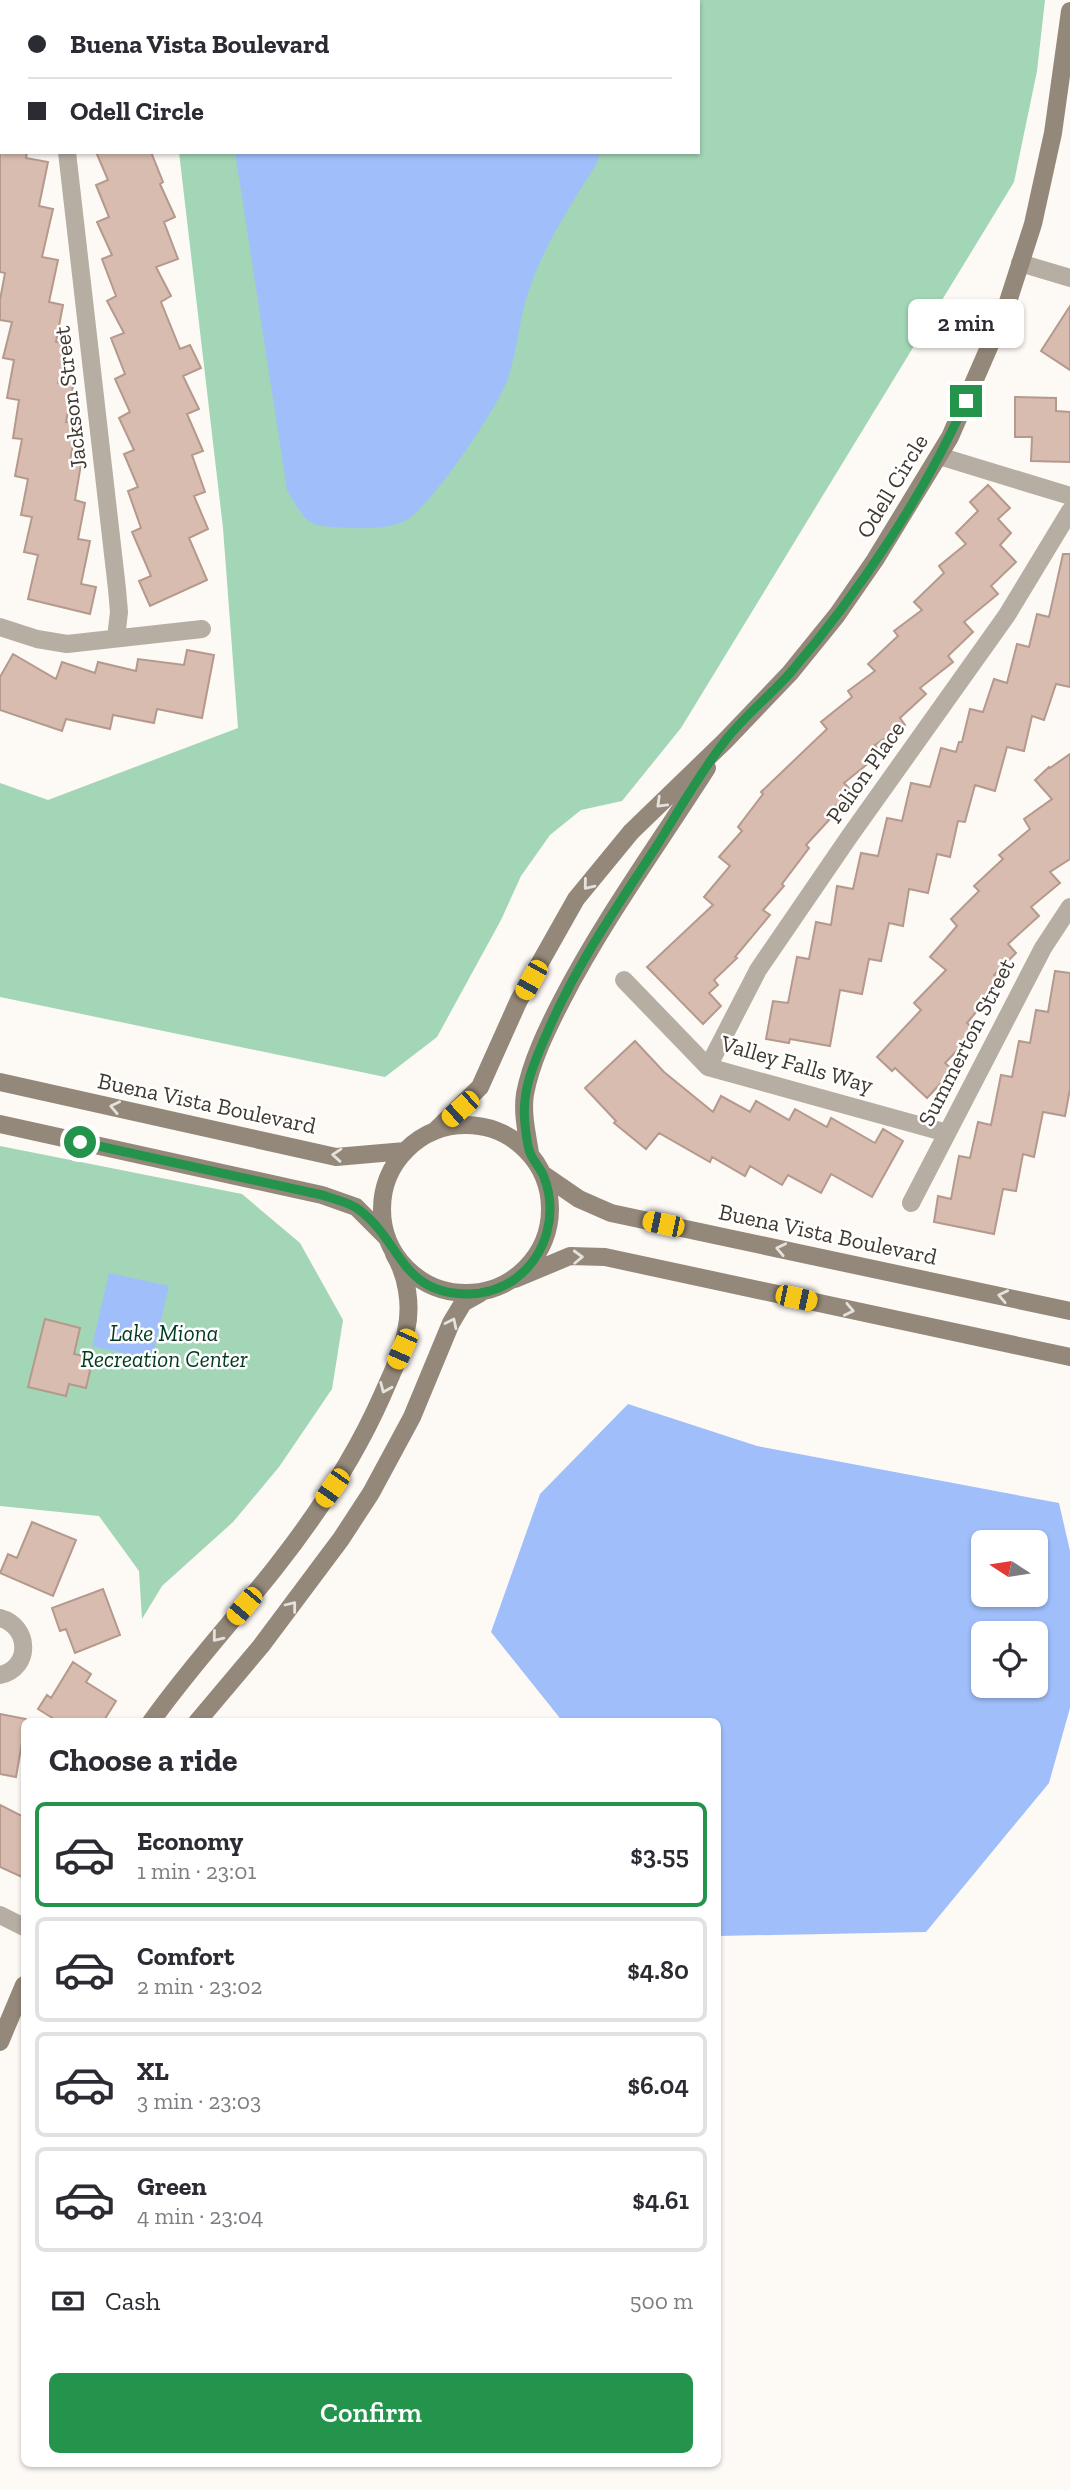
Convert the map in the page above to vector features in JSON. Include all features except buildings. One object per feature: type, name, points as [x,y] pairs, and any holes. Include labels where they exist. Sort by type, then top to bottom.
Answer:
[{"type":"street","name":"Odell Circle","points":[[437,1129],[480,1087],[519,1000],[576,900],[631,832],[725,741],[790,673],[837,615],[890,537],[950,437],[1006,308],[1033,223],[1053,134],[1070,11]]},
{"type":"street","name":"Jackson Street","points":[[67,154],[117,589],[119,612],[116,638]]},
{"type":"street","points":[[1020,263],[1070,278]]},
{"type":"street","points":[[939,456],[1070,496]]},
{"type":"street","name":"Pelion Place","points":[[708,1067],[758,970],[1007,615],[1070,511]]},
{"type":"street","points":[[0,627],[37,639],[67,644],[202,629]]},
{"type":"street","name":"Odell Circle","points":[[530,1153],[524,1096],[532,1067],[554,1017],[580,965],[725,741]]},
{"type":"street","name":"Summerton Street","points":[[911,1203],[1043,948],[1070,907]]},
{"type":"street","name":"Valley Falls Way","points":[[624,981],[708,1067],[947,1133]]},
{"type":"street","name":"Buena Vista Boulevard","points":[[0,1082],[336,1157],[405,1151]]},
{"type":"street","name":"Buena Vista Boulevard","points":[[0,1124],[322,1195],[356,1207],[386,1237]]},
{"type":"street","name":"Buena Vista Boulevard","points":[[515,1279],[535,1258],[548,1232],[551,1203],[544,1175],[530,1153],[510,1136],[487,1127],[462,1124],[437,1129],[420,1138],[405,1151],[392,1170],[383,1191],[382,1214],[386,1237],[394,1254],[410,1273],[430,1287],[454,1293],[479,1294],[498,1288],[570,1256],[605,1257],[1070,1357]]},
{"type":"street","name":"Buena Vista Boulevard","points":[[544,1175],[579,1199],[611,1213],[1070,1311]]},
{"type":"street","points":[[154,1718],[172,1692],[276,1567],[332,1488],[373,1417],[402,1349],[407,1328],[402,1267],[394,1254]]},
{"type":"street","points":[[200,1718],[261,1646],[341,1539],[371,1493],[412,1417],[451,1323],[463,1303],[479,1294]]},
{"type":"street","points":[[0,1618],[13,1623],[24,1644],[20,1662],[14,1669],[0,1675]]},
{"type":"street","points":[[0,1915],[21,1926]]},
{"type":"street","points":[[0,2042],[21,1992]]},
{"type":"green space","points":[[700,0],[1045,0],[1037,71],[1014,182],[681,728],[622,801],[581,810],[550,835],[521,876],[501,920],[437,1037],[385,1077],[0,997],[0,783],[48,800],[238,728],[223,528],[179,154],[700,154]]},
{"type":"green space","name":"Lake Miona Recreation Center","points":[[0,1146],[242,1194],[300,1243],[343,1320],[332,1389],[279,1467],[233,1522],[162,1586],[142,1619],[139,1571],[99,1516],[0,1506]]},
{"type":"water","points":[[235,154],[599,154],[597,163],[559,225],[535,273],[502,392],[480,430],[422,507],[405,521],[391,526],[361,528],[319,525],[306,519],[287,490]]},
{"type":"water","points":[[109,1273],[169,1286],[152,1359],[92,1346]]},
{"type":"water","points":[[628,1404],[757,1446],[1059,1503],[1070,1551],[1070,1708],[1049,1783],[926,1932],[721,1936],[721,1718],[560,1718],[491,1632],[540,1494]]},
{"type":"route","points":[[80,1142],[322,1195],[356,1207],[386,1237],[394,1254],[410,1273],[430,1287],[454,1293],[479,1294],[515,1279],[535,1258],[548,1232],[551,1203],[544,1175],[530,1153],[524,1096],[532,1067],[580,965],[725,741],[790,673],[837,615],[875,560],[950,437],[966,401]]}]
